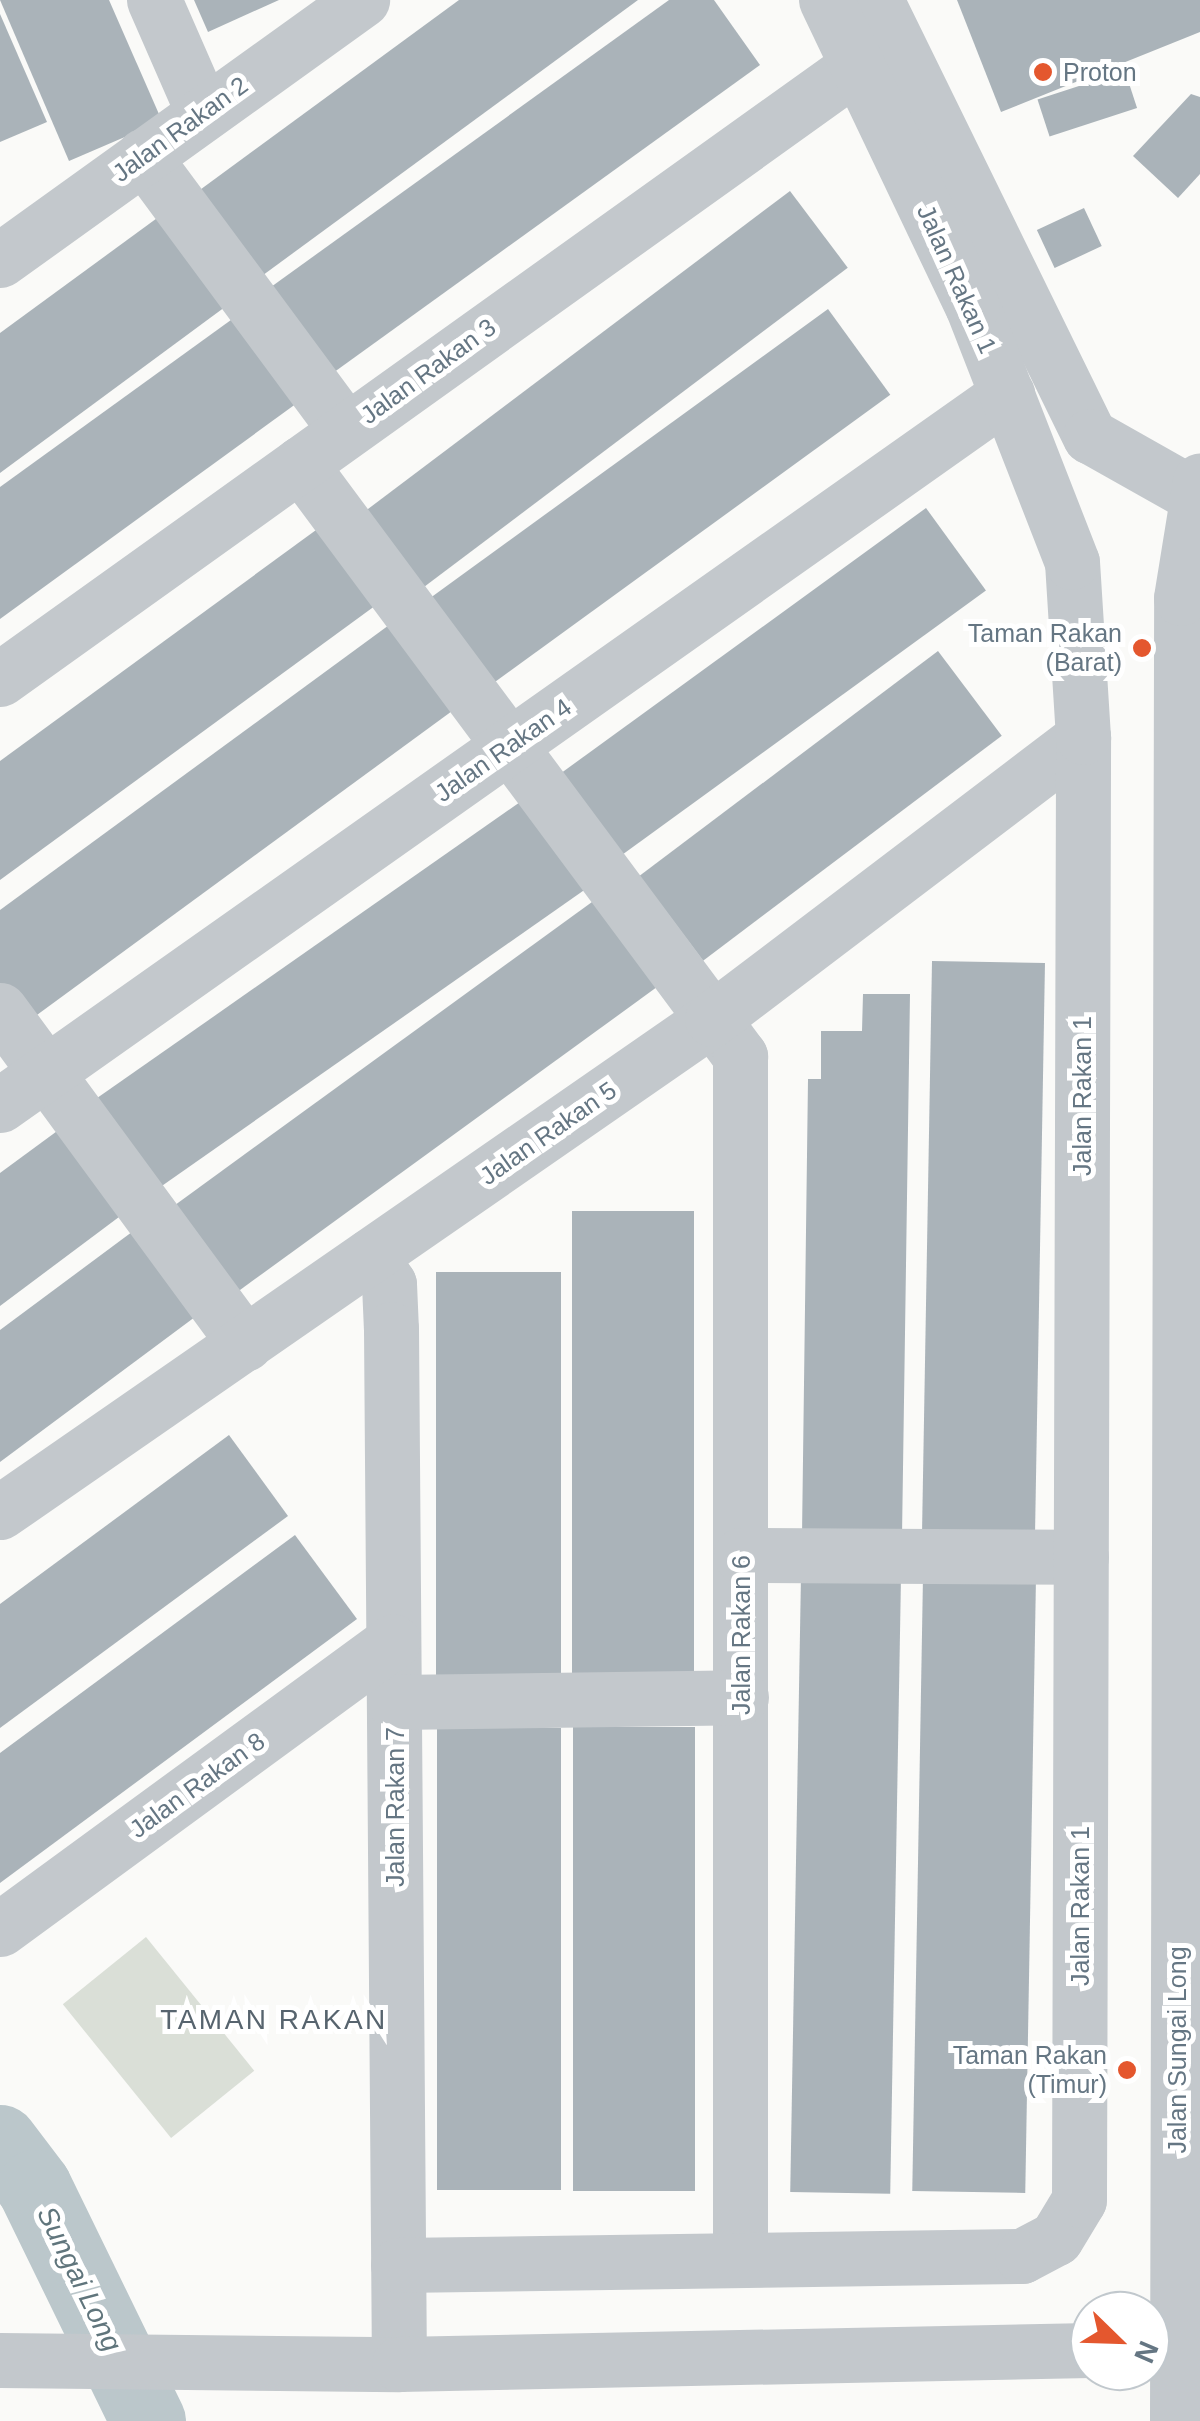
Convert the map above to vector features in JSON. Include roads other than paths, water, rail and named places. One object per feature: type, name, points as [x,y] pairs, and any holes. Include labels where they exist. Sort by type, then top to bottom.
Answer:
[{"type":"street","points":[[154,0],[204,112]]},
{"type":"street","name":"Jalan Rakan 2","points":[[0,260],[362,0]]},
{"type":"street","name":"Jalan Rakan 1","points":[[740,2259],[1022,2256],[1056,2238],[1079,2200],[1083,738],[1072,562],[1007,394],[826,0]]},
{"type":"street","points":[[876,0],[1090,436],[1198,492]]},
{"type":"street","name":"Jalan Rakan 3","points":[[0,679],[858,64]]},
{"type":"street","points":[[143,156],[346,430]]},
{"type":"street","name":"Jalan Rakan 4","points":[[0,1106],[1007,394]]},
{"type":"street","name":"Jalan Rakan 6","points":[[300,464],[740,1056],[740,2259]]},
{"type":"street","name":"Jalan Sungai Long","points":[[1177,2421],[1180,635],[1198,492]]},
{"type":"street","name":"Jalan Rakan 5","points":[[0,1512],[712,1019],[1083,738]]},
{"type":"street","points":[[0,1010],[245,1344]]},
{"type":"street","name":"Jalan Rakan 7","points":[[370,1256],[389,1284],[399,2364]]},
{"type":"street","points":[[741,1555],[1081,1558]]},
{"type":"street","name":"Jalan Rakan 8","points":[[0,1930],[394,1641]]},
{"type":"street","points":[[394,1702],[741,1696]]},
{"type":"street","points":[[398,2265],[740,2259]]},
{"type":"street","points":[[18,2360],[399,2364],[1070,2350]]},
{"type":"waterway","name":"Sungai Long","points":[[0,2142],[34,2187],[148,2421]]},
{"type":"place","name":"Proton","points":[[1043,72]]},
{"type":"place","name":"Taman Rakan (Barat)","points":[[1142,648]]},
{"type":"place","name":"Taman Rakan (Timur)","points":[[1127,2070]]},
{"type":"district","name":"TAMAN RAKAN","points":[[274,2020]]}]
